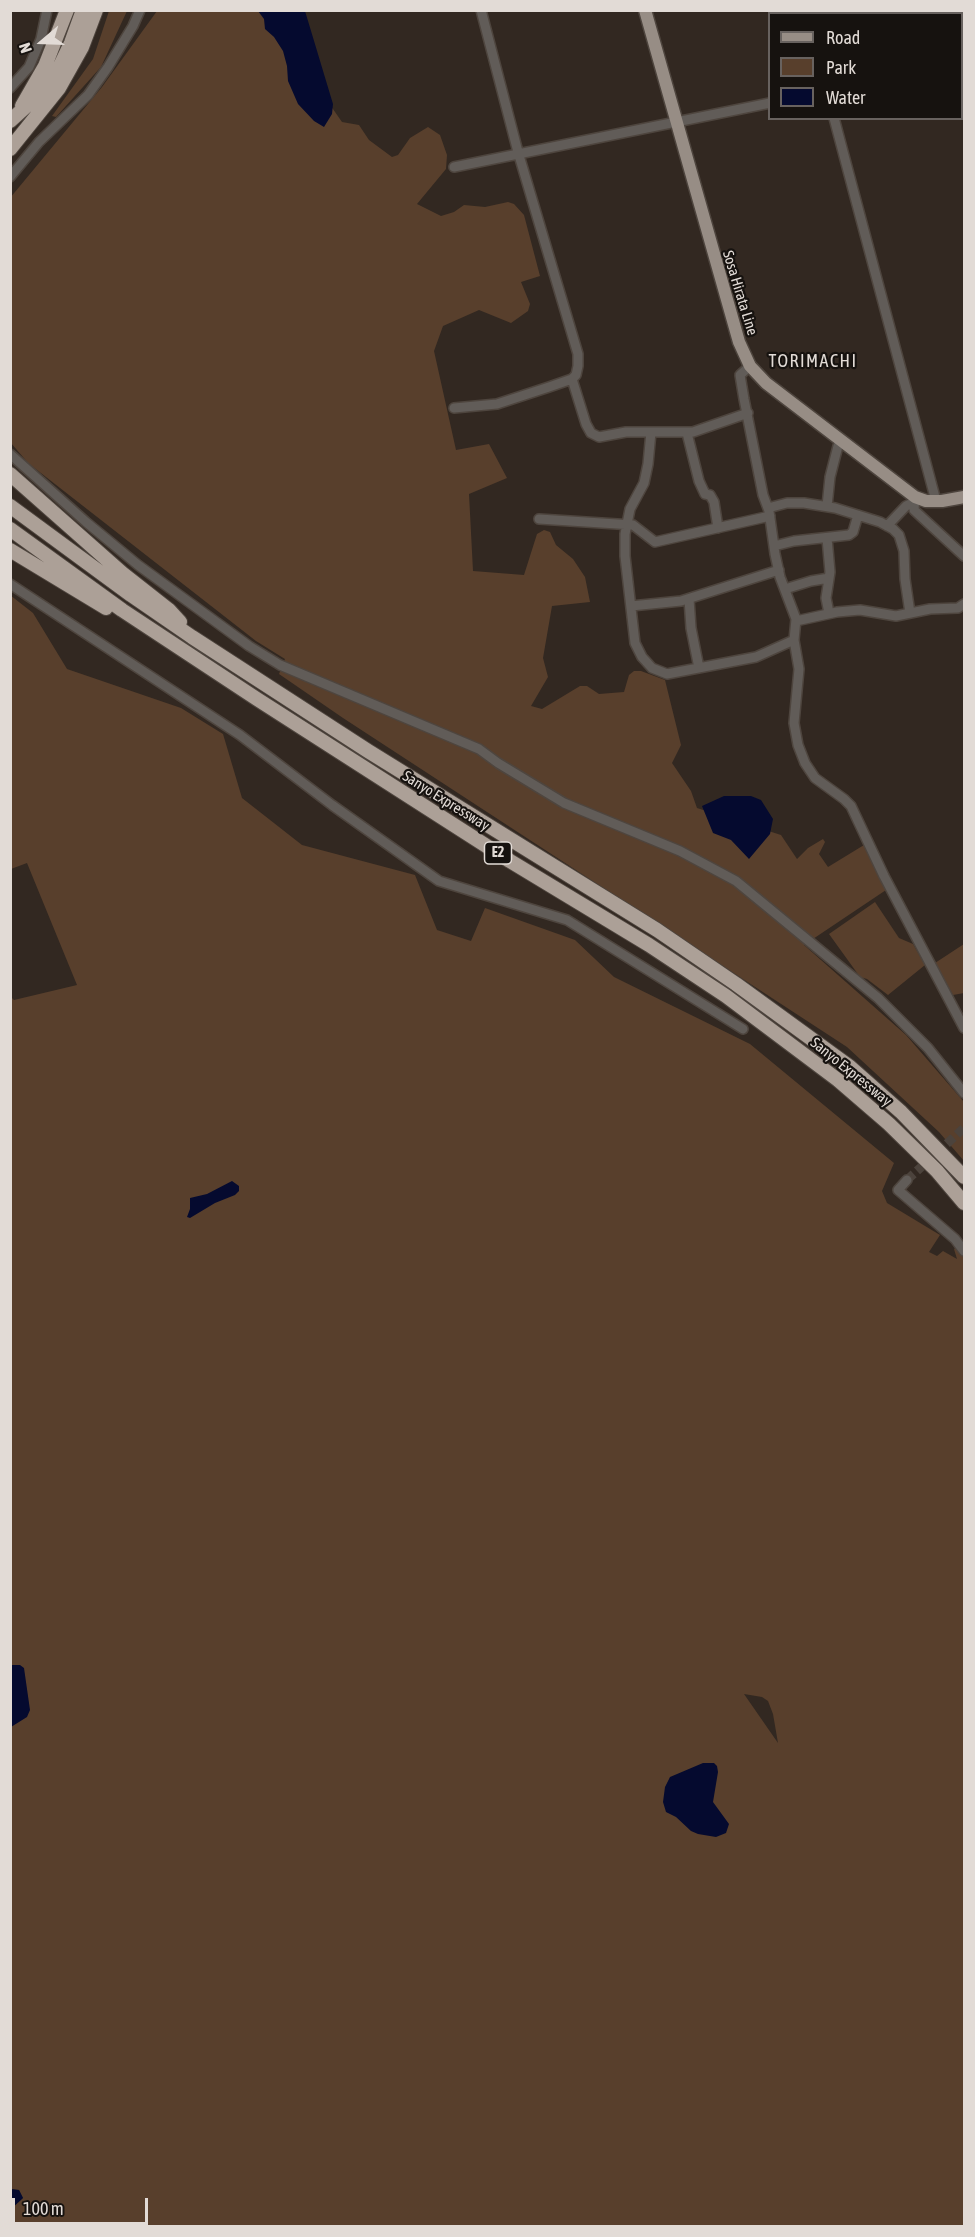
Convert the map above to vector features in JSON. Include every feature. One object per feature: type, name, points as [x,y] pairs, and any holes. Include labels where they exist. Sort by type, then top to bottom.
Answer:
[{"type":"highway","points":[[14,117],[45,66],[67,10]]},
{"type":"highway","points":[[14,117],[42,92],[59,68],[71,43],[82,10]]},
{"type":"highway","points":[[10,149],[59,88],[82,47],[96,10]]},
{"type":"highway","points":[[10,474],[114,566],[170,610],[192,637]]},
{"type":"highway","name":"Sanyo Expressway","points":[[10,506],[192,637],[359,746],[657,930],[736,984],[850,1067],[901,1112],[964,1177]]},
{"type":"highway","name":"Sanyo Expressway","points":[[10,529],[122,610],[257,699],[501,855],[650,945],[726,996],[838,1080],[889,1124],[937,1171],[964,1203]]},
{"type":"highway","points":[[10,550],[257,699]]},
{"type":"main road","name":"Sosa Hirata Line","points":[[645,10],[736,334],[750,366],[766,383],[842,440],[915,500],[936,501],[964,497]]},
{"type":"street","points":[[10,88],[29,67],[41,39],[47,10]]},
{"type":"street","points":[[10,177],[39,142],[88,95],[108,68],[140,10]]},
{"type":"street","points":[[454,408],[497,404],[572,379],[576,375],[578,354],[518,152],[481,10]]},
{"type":"street","points":[[454,167],[675,120],[768,103]]},
{"type":"street","points":[[835,120],[936,501]]},
{"type":"street","points":[[750,366],[741,375],[748,414],[779,570],[796,621],[794,640],[799,669],[794,723],[798,745],[805,763],[815,778],[851,806],[884,876],[964,1028]]},
{"type":"street","points":[[572,379],[586,424],[591,433],[599,437],[626,432],[687,433],[748,414]]},
{"type":"street","points":[[651,432],[644,483],[630,509],[625,556],[635,643],[642,657],[652,668],[667,674],[756,657],[794,640]]},
{"type":"street","points":[[687,433],[699,481],[705,494],[710,495],[714,502],[718,528]]},
{"type":"street","points":[[827,506],[830,477],[842,440]]},
{"type":"street","points":[[10,453],[86,522],[138,564],[249,646],[280,665],[479,749],[564,803],[680,851],[736,881],[878,998],[928,1048],[964,1093]]},
{"type":"street","points":[[887,526],[915,500]]},
{"type":"street","points":[[915,500],[914,510],[964,556]]},
{"type":"street","points":[[539,519],[633,525],[655,542],[718,528],[769,512],[787,503],[804,502],[827,506],[887,526],[899,535],[904,551],[910,614]]},
{"type":"street","points":[[774,546],[794,541],[849,535],[858,515]]},
{"type":"street","points":[[827,538],[829,578],[826,598],[829,613]]},
{"type":"street","points":[[631,606],[665,604],[689,599],[779,570]]},
{"type":"street","points":[[785,589],[829,578]]},
{"type":"street","points":[[10,584],[240,735],[439,881],[567,921],[743,1029]]},
{"type":"street","points":[[689,599],[691,628],[699,668]]},
{"type":"street","points":[[796,621],[829,613],[860,610],[896,616],[930,609],[958,608],[964,604]]},
{"type":"street","points":[[907,1180],[898,1190],[955,1239],[964,1251]]},
{"type":"green space","points":[[264,10],[342,122],[359,125],[369,140],[392,157],[398,155],[410,138],[428,127],[440,135],[447,155],[446,169],[417,204],[441,216],[454,212],[464,205],[485,207],[508,202],[514,204],[524,215],[540,276],[521,282],[530,304],[528,311],[511,323],[479,310],[443,326],[434,351],[456,450],[489,444],[507,478],[469,494],[473,571],[524,575],[537,534],[544,530],[550,532],[556,545],[573,559],[585,577],[590,602],[552,606],[543,658],[548,677],[531,706],[542,709],[580,686],[587,686],[599,694],[624,692],[629,675],[634,671],[641,671],[665,680],[681,745],[672,763],[691,791],[697,808],[781,835],[797,859],[808,848],[823,839],[825,842],[819,854],[828,867],[864,845],[886,890],[804,945],[906,1035],[964,1102],[964,1161],[939,1132],[847,1047],[279,674],[285,659],[256,641],[28,463],[11,443],[10,198],[102,87],[157,11]]},
{"type":"green space","points":[[109,11],[127,11],[101,67],[56,117],[52,116],[93,59]]},
{"type":"green space","points":[[10,595],[33,613],[67,669],[181,708],[223,734],[242,798],[302,845],[415,875],[437,930],[471,941],[485,908],[575,940],[614,977],[750,1044],[894,1163],[882,1191],[887,1203],[940,1235],[929,1252],[937,1256],[943,1251],[957,1259],[954,1249],[958,1246],[964,1253],[964,2226],[11,2226],[11,2209],[23,2198],[19,2190],[10,2189],[11,997],[14,1000],[77,985],[27,863],[11,869]],"holes":[[[744,1694],[762,1697],[768,1701],[773,1714],[778,1743]]]},
{"type":"green space","points":[[875,902],[899,938],[913,944],[925,965],[888,995],[867,979],[860,977],[829,934]]},
{"type":"green space","points":[[964,944],[964,993],[953,995],[935,963]]},
{"type":"water","points":[[258,11],[305,11],[333,104],[332,114],[324,127],[314,121],[298,104],[288,81],[283,51],[274,37],[265,29],[264,19]]},
{"type":"water","points":[[724,796],[751,796],[761,800],[773,819],[770,834],[749,859],[731,840],[713,833],[702,806]]},
{"type":"water","points":[[232,1181],[239,1186],[239,1191],[235,1195],[215,1203],[190,1218],[187,1217],[190,1198],[207,1194]]},
{"type":"water","points":[[11,1665],[20,1665],[24,1668],[30,1710],[27,1717],[11,1727]]},
{"type":"water","points":[[703,1763],[714,1763],[717,1766],[713,1802],[729,1824],[726,1833],[716,1837],[691,1831],[676,1817],[666,1812],[663,1802],[665,1787],[670,1777]]},
{"type":"water","points":[[11,2189],[19,2190],[23,2198],[11,2209]]},
{"type":"tunnel","points":[[907,1180],[964,1128]]},
{"type":"district","name":"TORIMACHI","points":[[813,361]]}]
